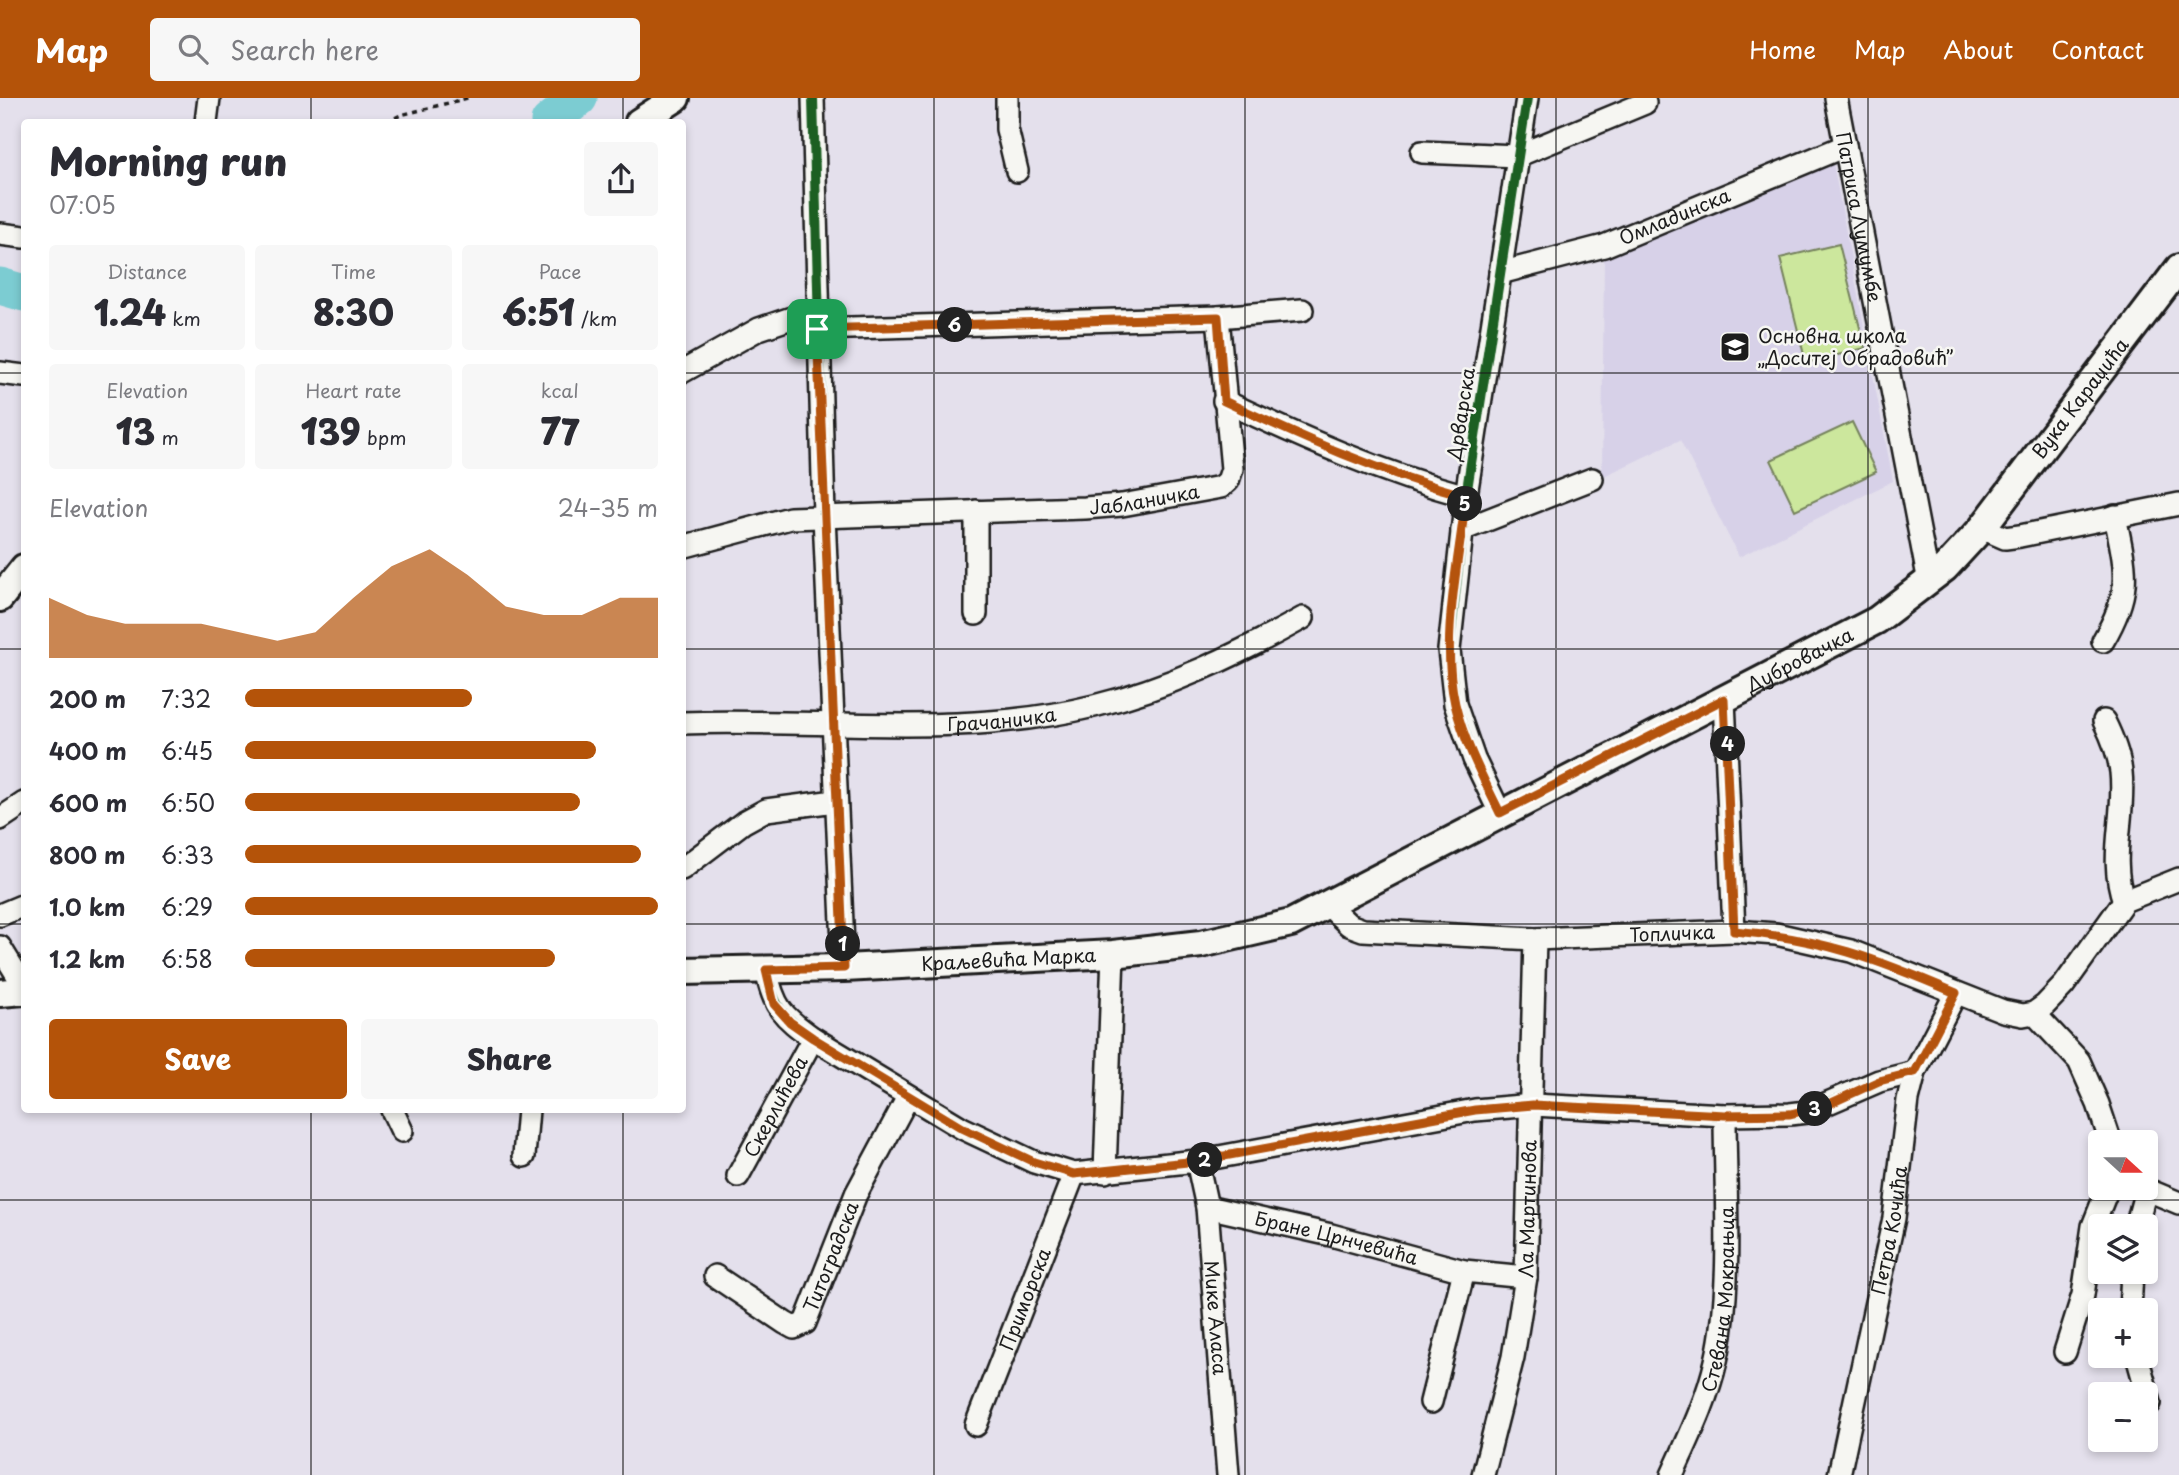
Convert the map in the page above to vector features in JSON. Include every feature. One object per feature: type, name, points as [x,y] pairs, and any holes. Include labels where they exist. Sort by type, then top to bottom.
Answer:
[{"type":"main road","points":[[644,119],[677,98]]},
{"type":"main road","name":"Вука Караџића","points":[[1982,528],[2179,268]]},
{"type":"main road","name":"Дубровачка","points":[[1329,906],[1500,813],[1877,620],[1929,582],[1982,528]]},
{"type":"main road","points":[[0,598],[21,572]]},
{"type":"main road","name":"Краљевића Марка","points":[[686,971],[844,968],[1112,954],[1201,944],[1255,933],[1291,923],[1329,906]]},
{"type":"main road","points":[[0,993],[21,989]]},
{"type":"street","points":[[206,119],[209,98]]},
{"type":"street","points":[[813,98],[824,516],[844,968]]},
{"type":"street","points":[[1007,98],[1007,128],[1017,170]]},
{"type":"street","name":"Дрварска","points":[[1500,813],[1474,759],[1455,704],[1449,650],[1466,496],[1527,98]]},
{"type":"street","name":"Патриса Лумумбе","points":[[1836,98],[1929,582]]},
{"type":"street","points":[[1422,152],[1517,156],[1645,103]]},
{"type":"street","name":"Омладинска","points":[[1500,273],[1604,246],[1845,146]]},
{"type":"street","points":[[0,233],[21,236]]},
{"type":"street","points":[[686,370],[759,329],[817,319],[1218,317],[1302,310]]},
{"type":"street","name":"Јабланичка","points":[[686,546],[790,518],[1122,505],[1203,493],[1221,487],[1228,481],[1232,469],[1218,317]]},
{"type":"street","points":[[0,373],[21,376]]},
{"type":"street","points":[[1224,401],[1334,453],[1415,482],[1466,496]]},
{"type":"street","points":[[1462,530],[1592,479]]},
{"type":"street","points":[[1982,528],[2005,538],[2179,504]]},
{"type":"street","points":[[976,512],[976,614]]},
{"type":"street","points":[[2103,641],[2121,607],[2126,587],[2126,570],[2115,516]]},
{"type":"street","name":"Грачаничка","points":[[686,723],[832,726],[985,722],[1094,706],[1165,684],[1246,650],[1303,618]]},
{"type":"street","points":[[1724,699],[1734,931]]},
{"type":"street","points":[[2104,721],[2118,754],[2121,773],[2116,855],[2117,883],[2124,901]]},
{"type":"street","points":[[686,866],[744,822],[766,810],[835,801]]},
{"type":"street","points":[[0,819],[21,805]]},
{"type":"street","points":[[2107,1130],[2079,1061],[2034,1013],[2064,985],[2124,901],[2179,879]]},
{"type":"street","points":[[0,915],[21,906]]},
{"type":"street","name":"Топличка","points":[[1329,906],[1349,925],[1363,930],[1535,939],[1734,931],[1776,934],[1826,944],[1909,972],[2003,1011],[2023,1015],[2034,1013]]},
{"type":"street","name":"Ла Мартинова","points":[[1483,1475],[1513,1357],[1526,1277],[1533,1105],[1535,939]]},
{"type":"street","points":[[0,947],[21,983]]},
{"type":"street","points":[[1105,1172],[1112,954]]},
{"type":"street","points":[[766,970],[774,1004],[790,1022],[813,1038],[962,1128],[1034,1162],[1074,1174],[1197,1161],[1475,1110],[1533,1105],[1725,1115],[1807,1112],[1879,1081],[1915,1072]]},
{"type":"street","name":"Петра Кочића","points":[[1839,1475],[1894,1218],[1908,1100],[1915,1072],[1956,993]]},
{"type":"street","name":"Скерлићева","points":[[738,1176],[813,1038]]},
{"type":"street","name":"Титоградска","points":[[715,1276],[785,1324],[794,1328],[805,1322],[856,1194],[908,1097]]},
{"type":"street","points":[[393,1113],[402,1131]]},
{"type":"street","points":[[524,1156],[528,1113]]},
{"type":"street","name":"Стевана Мокрањца","points":[[1672,1475],[1707,1396],[1721,1339],[1724,1290],[1725,1115]]},
{"type":"street","name":"Мике Аласа","points":[[1197,1161],[1207,1207],[1228,1475]]},
{"type":"street","name":"Приморска","points":[[976,1425],[1074,1174]]},
{"type":"street","points":[[2158,1195],[2179,1203]]},
{"type":"street","points":[[2065,1352],[2083,1295],[2093,1226],[2103,1200]]},
{"type":"street","name":"Бране Црнчевића","points":[[1207,1207],[1331,1235],[1464,1271],[1526,1277]]},
{"type":"street","points":[[1431,1402],[1464,1271]]},
{"type":"path","points":[[392,119],[468,98]]},
{"type":"shaded area","name":"Основна школа „Доситеј Обрадовић”","points":[[1833,163],[1893,481],[1739,557],[1680,440],[1602,477],[1604,254]]},
{"type":"green space","points":[[1839,244],[1865,348],[1806,363],[1780,258]]},
{"type":"green space","points":[[1852,422],[1876,472],[1795,510],[1771,460]]},
{"type":"waterway","points":[[553,119],[579,98]]},
{"type":"waterway","points":[[0,286],[21,292]]},
{"type":"cycle path","points":[[813,98],[824,516],[844,968]]},
{"type":"cycle path","points":[[1500,813],[1474,759],[1455,704],[1449,650],[1466,496],[1527,98]]},
{"type":"cycle path","points":[[766,970],[772,994],[781,1010],[813,1038],[962,1128],[1034,1162],[1074,1174],[1197,1161],[1475,1110],[1533,1105],[1725,1115],[1807,1112],[1879,1081],[1915,1072]]},
{"type":"place","name":"Основна школа „Доситеј Обрадовић”","points":[[1735,347]]},
{"type":"route","points":[[1218,317],[1224,401],[1334,453],[1415,482],[1466,496],[1449,650],[1455,704],[1474,759],[1500,813],[1724,699],[1728,740],[1734,931],[1814,940],[1909,972],[1956,993],[1915,1072],[1879,1081],[1807,1112],[1725,1115],[1533,1105],[1475,1110],[1197,1161],[1074,1174],[1034,1162],[962,1128],[813,1038],[790,1022],[774,1004],[766,970],[844,968],[817,329],[1218,317]]}]
